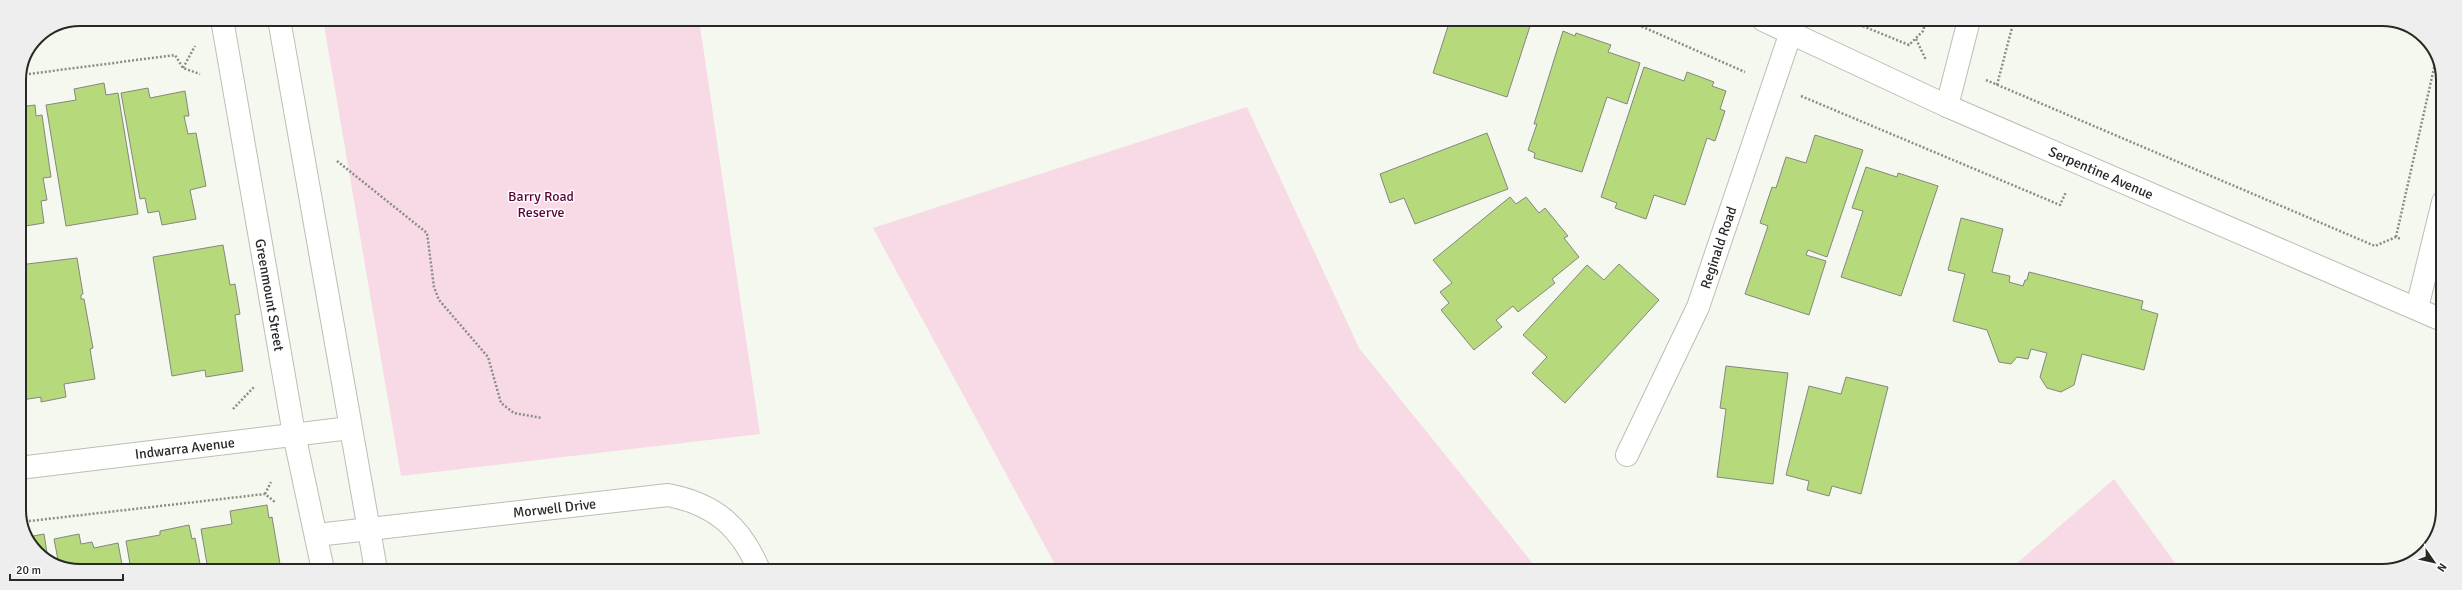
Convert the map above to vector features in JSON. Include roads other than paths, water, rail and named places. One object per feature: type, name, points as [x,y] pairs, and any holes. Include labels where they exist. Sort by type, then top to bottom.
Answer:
[{"type":"street","name":"Greenmount Street","points":[[223,26],[294,434],[317,535],[322,564]]},
{"type":"street","points":[[280,26],[375,564]]},
{"type":"street","name":"Serpentine Avenue","points":[[1778,26],[1947,106],[2436,317]]},
{"type":"street","points":[[1947,106],[1967,26]]},
{"type":"street","name":"Reginald Road","points":[[1627,455],[1698,307],[1792,32]]},
{"type":"street","points":[[2417,308],[2436,228]]},
{"type":"street","name":"Indwarra Avenue","points":[[26,467],[350,428]]},
{"type":"street","name":"Morwell Drive","points":[[317,535],[668,495],[687,499],[718,514],[745,541],[756,564]]},
{"type":"park label","name":"Barry Road Reserve","points":[[541,204]]}]
